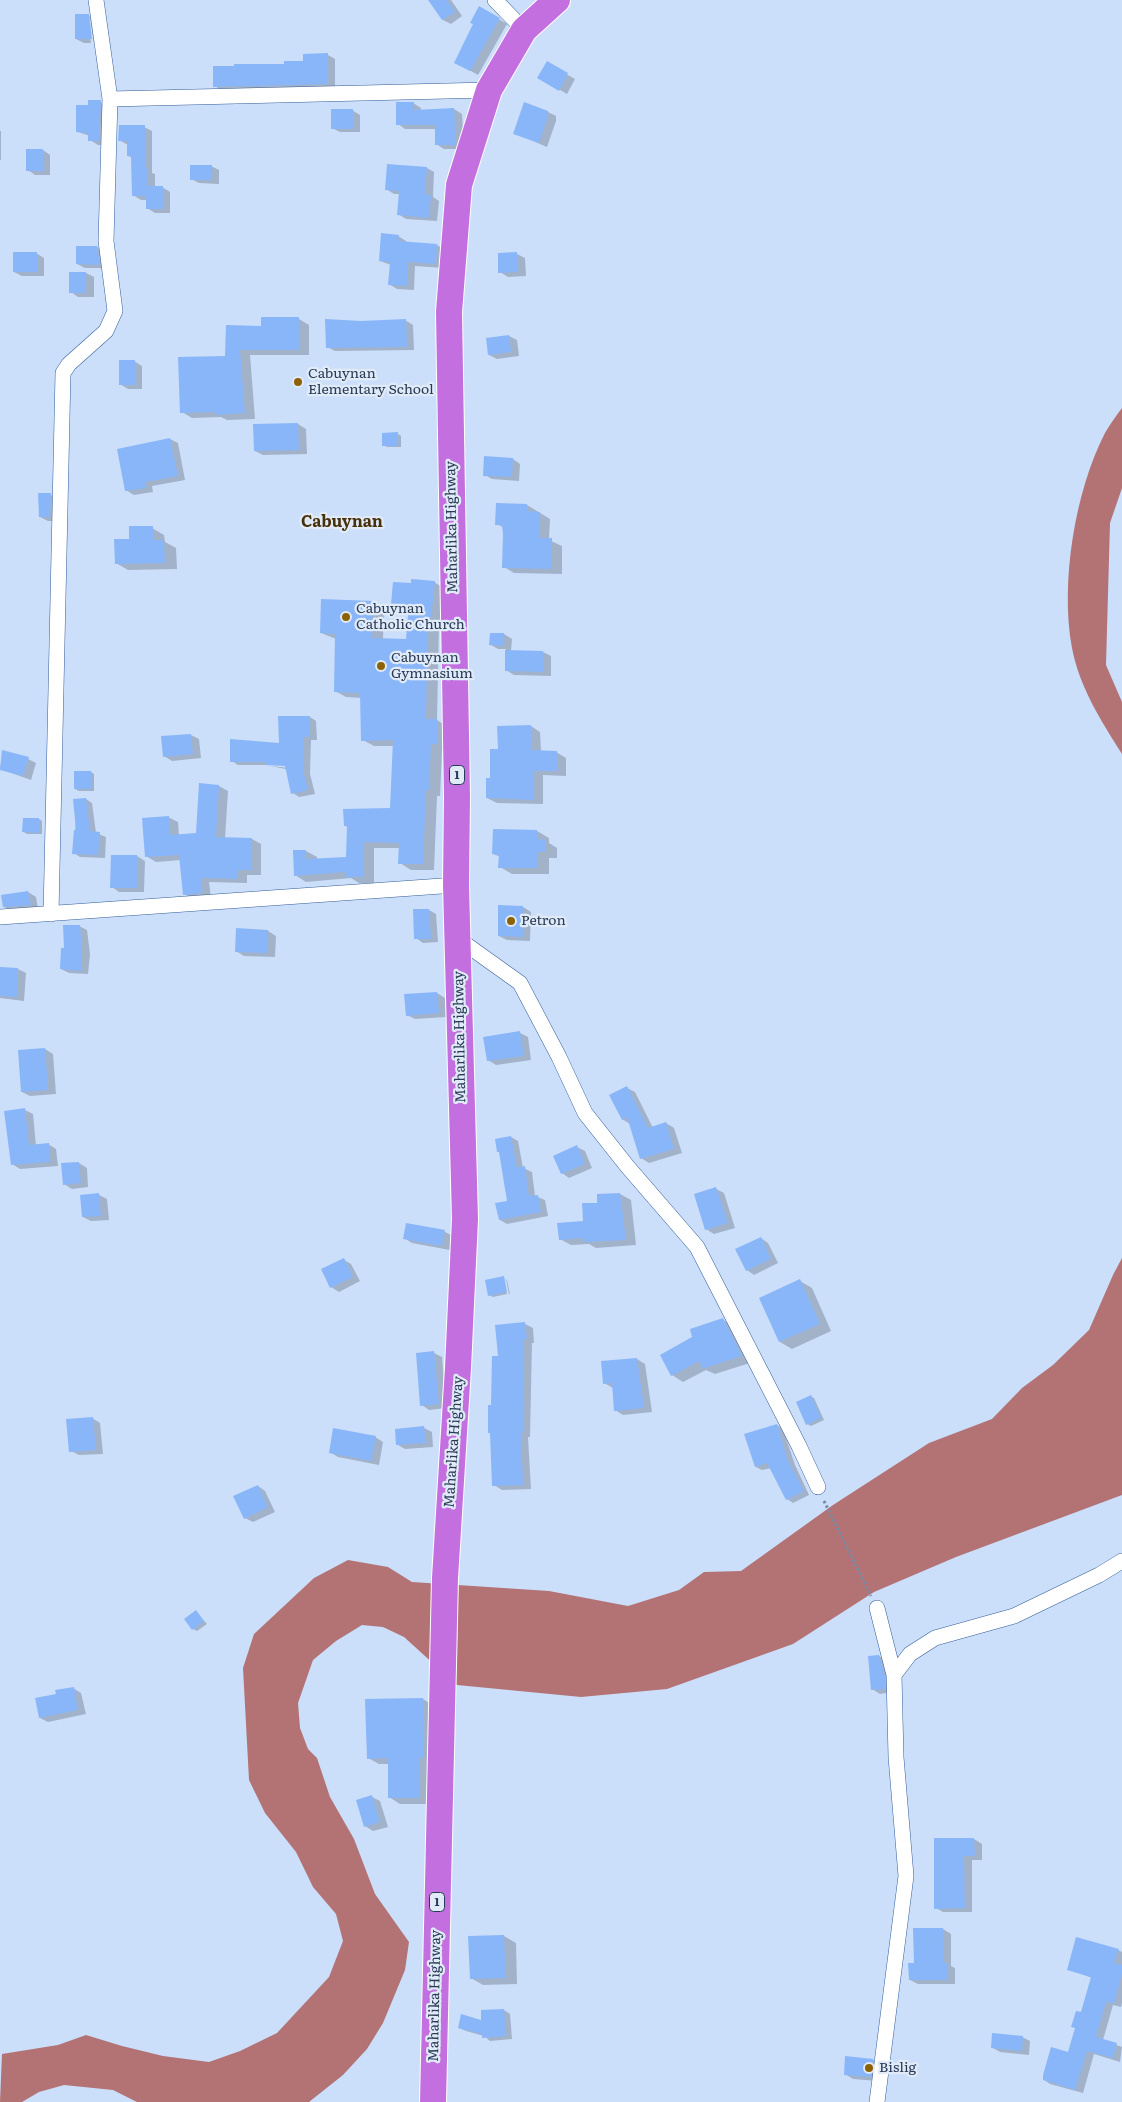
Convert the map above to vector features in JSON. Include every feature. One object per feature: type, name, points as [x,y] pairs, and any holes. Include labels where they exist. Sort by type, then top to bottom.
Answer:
[{"type":"highway","name":"Maharlika Highway","points":[[433,2102],[445,1578],[465,1219],[456,885],[457,797],[448,312],[459,185],[489,90],[524,30],[557,0]]},
{"type":"street","points":[[50,914],[64,373],[69,364],[106,331],[115,310],[106,240],[110,99],[96,0]]},
{"type":"street","points":[[495,0],[524,30]]},
{"type":"street","points":[[110,99],[489,90]]},
{"type":"street","points":[[0,917],[456,885]]},
{"type":"street","points":[[458,938],[520,982],[559,1057],[585,1113],[627,1166],[697,1247],[818,1487]]},
{"type":"street","points":[[894,1675],[910,1654],[935,1638],[1014,1616],[1099,1575],[1122,1560]]},
{"type":"street","points":[[877,1608],[894,1675],[896,1757],[906,1876],[877,2102]]},
{"type":"path","points":[[818,1487],[877,1608]]},
{"type":"shaded area","points":[[1122,408],[1122,488],[1110,523],[1106,665],[1122,702],[1122,754],[1085,690],[1075,662],[1069,622],[1068,595],[1069,567],[1078,509],[1094,456],[1105,433]]},
{"type":"shaded area","points":[[1122,1258],[1122,1495],[956,1557],[874,1592],[793,1644],[667,1689],[581,1697],[457,1685],[404,1637],[383,1627],[362,1625],[336,1641],[313,1660],[298,1703],[300,1728],[308,1749],[317,1758],[330,1797],[354,1839],[375,1894],[409,1942],[405,1970],[383,2023],[367,2049],[343,2075],[309,2102],[137,2102],[113,2090],[64,2085],[39,2092],[22,2102],[0,2102],[2,2054],[58,2045],[86,2035],[163,2056],[209,2062],[240,2051],[277,2033],[329,1977],[343,1941],[336,1914],[313,1887],[296,1852],[265,1813],[249,1780],[243,1668],[254,1634],[314,1578],[348,1560],[388,1567],[412,1582],[549,1591],[628,1606],[679,1590],[704,1572],[741,1571],[833,1505],[929,1443],[992,1419],[1022,1388],[1053,1365],[1089,1330]]},
{"type":"building","points":[[428,0],[447,0],[455,12],[442,20]]},
{"type":"building","points":[[479,6],[500,18],[470,71],[454,63],[473,24],[470,23]]},
{"type":"building","points":[[75,14],[89,14],[92,39],[75,39]]},
{"type":"building","points":[[328,53],[328,84],[213,87],[213,66],[284,64],[284,61],[303,61],[303,54]]},
{"type":"building","points":[[547,61],[568,73],[559,91],[537,78]]},
{"type":"building","points":[[88,100],[101,100],[99,141],[88,141],[88,133],[76,132],[76,105],[88,105]]},
{"type":"building","points":[[396,102],[414,102],[414,110],[454,108],[456,145],[435,145],[435,125],[396,125]]},
{"type":"building","points":[[524,102],[548,111],[539,143],[513,134]]},
{"type":"building","points":[[331,109],[353,109],[353,129],[331,129]]},
{"type":"building","points":[[119,125],[145,125],[147,186],[163,186],[163,209],[146,209],[146,196],[132,196],[131,156],[127,156],[127,141],[118,141]]},
{"type":"building","points":[[26,149],[43,149],[43,171],[26,171]]},
{"type":"building","points":[[387,164],[427,167],[425,195],[431,195],[429,218],[397,215],[399,191],[385,190]]},
{"type":"building","points":[[190,165],[212,165],[212,180],[190,180]]},
{"type":"building","points":[[381,233],[399,235],[398,241],[437,244],[436,264],[408,262],[407,286],[388,285],[390,262],[379,261]]},
{"type":"building","points":[[76,246],[97,246],[100,265],[76,264]]},
{"type":"building","points":[[13,252],[37,252],[37,272],[13,272]]},
{"type":"building","points":[[517,252],[518,272],[498,273],[498,253]]},
{"type":"building","points":[[69,272],[86,272],[86,293],[69,293]]},
{"type":"building","points":[[261,317],[299,317],[299,350],[240,350],[245,413],[215,415],[215,412],[180,413],[178,357],[225,356],[226,325],[261,326]]},
{"type":"building","points":[[325,319],[361,321],[406,319],[407,347],[326,348]]},
{"type":"building","points":[[509,335],[511,352],[488,355],[486,338]]},
{"type":"building","points":[[119,360],[135,360],[135,385],[119,385]]},
{"type":"building","points":[[298,423],[299,450],[254,451],[253,424]]},
{"type":"building","points":[[398,432],[398,446],[382,446],[382,433]]},
{"type":"building","points":[[170,438],[178,476],[145,482],[146,488],[125,491],[117,449]]},
{"type":"building","points":[[484,456],[513,458],[512,477],[483,476]]},
{"type":"building","points":[[38,493],[51,493],[50,517],[39,517]]},
{"type":"building","points":[[496,503],[527,504],[527,511],[540,512],[539,538],[552,538],[552,569],[502,568],[503,533],[502,525],[495,525]]},
{"type":"building","points":[[129,526],[153,526],[153,540],[164,540],[165,563],[115,564],[114,539],[129,539]]},
{"type":"building","points":[[411,579],[435,581],[431,618],[428,617],[426,719],[437,719],[437,744],[431,744],[429,790],[426,790],[423,864],[398,864],[399,843],[364,842],[363,877],[346,877],[346,872],[294,876],[293,850],[306,850],[306,859],[346,857],[347,826],[344,826],[343,809],[390,808],[393,740],[361,741],[360,693],[334,692],[335,634],[320,633],[321,599],[373,601],[372,638],[406,639],[409,605],[391,604],[393,582],[411,583]]},
{"type":"building","points":[[490,633],[504,633],[504,646],[489,645]]},
{"type":"building","points":[[505,650],[543,651],[543,672],[505,671]]},
{"type":"building","points":[[278,716],[310,716],[310,737],[304,737],[303,770],[308,790],[291,794],[285,766],[265,765],[265,762],[230,762],[230,739],[279,743]]},
{"type":"building","points":[[531,725],[532,750],[557,751],[557,771],[534,771],[534,800],[486,798],[486,778],[490,778],[490,749],[498,749],[497,726]]},
{"type":"building","points":[[191,734],[193,754],[163,757],[161,736]]},
{"type":"building","points":[[2,750],[29,757],[23,776],[0,770]]},
{"type":"building","points":[[74,771],[91,771],[91,789],[74,789]]},
{"type":"building","points":[[199,783],[219,785],[216,837],[252,838],[252,870],[238,870],[238,879],[201,878],[202,893],[183,895],[179,855],[145,857],[142,818],[169,816],[170,835],[196,833]]},
{"type":"building","points":[[86,798],[90,831],[100,832],[98,855],[72,854],[74,830],[76,830],[73,799]]},
{"type":"building","points":[[23,818],[39,818],[39,833],[22,832]]},
{"type":"building","points":[[493,829],[537,830],[537,839],[545,840],[545,852],[537,852],[537,868],[498,868],[499,855],[492,854]]},
{"type":"building","points":[[111,855],[137,855],[137,888],[110,888]]},
{"type":"building","points":[[28,891],[31,905],[3,907],[1,895]]},
{"type":"building","name":"Petron","points":[[498,905],[523,906],[523,937],[498,936]]},
{"type":"building","points":[[413,909],[429,909],[431,939],[414,939]]},
{"type":"building","points":[[63,925],[80,925],[81,971],[60,969],[61,948],[64,948]]},
{"type":"building","points":[[236,928],[268,930],[267,953],[235,952]]},
{"type":"building","points":[[0,967],[18,968],[17,997],[0,996]]},
{"type":"building","points":[[437,992],[439,1013],[406,1016],[404,994]]},
{"type":"building","points":[[520,1031],[524,1056],[487,1061],[483,1037]]},
{"type":"building","points":[[45,1048],[48,1090],[21,1092],[18,1050]]},
{"type":"building","points":[[627,1086],[648,1128],[666,1122],[674,1149],[640,1159],[627,1117],[622,1120],[609,1095]]},
{"type":"building","points":[[25,1108],[29,1145],[49,1143],[50,1162],[11,1165],[4,1111]]},
{"type":"building","points":[[511,1136],[517,1168],[525,1166],[529,1196],[538,1195],[541,1212],[499,1220],[495,1203],[507,1201],[495,1139]]},
{"type":"building","points":[[577,1145],[585,1164],[561,1174],[553,1156]]},
{"type":"building","points":[[79,1162],[81,1183],[63,1185],[61,1163]]},
{"type":"building","points":[[716,1187],[728,1223],[705,1230],[694,1194]]},
{"type":"building","points":[[99,1193],[101,1216],[82,1217],[80,1195]]},
{"type":"building","points":[[620,1193],[626,1240],[584,1242],[584,1238],[559,1240],[557,1223],[583,1221],[582,1203],[597,1203],[597,1194]]},
{"type":"building","points":[[406,1223],[445,1230],[442,1246],[403,1239]]},
{"type":"building","points":[[761,1237],[771,1259],[746,1271],[735,1249]]},
{"type":"building","points":[[344,1258],[353,1277],[330,1288],[321,1269]]},
{"type":"building","points":[[504,1276],[507,1292],[488,1296],[485,1280]]},
{"type":"building","points":[[800,1279],[820,1324],[779,1342],[759,1298]]},
{"type":"building","points":[[723,1318],[742,1356],[702,1369],[700,1361],[671,1376],[660,1355],[692,1337],[690,1329]]},
{"type":"building","points":[[525,1322],[527,1339],[524,1339],[523,1433],[521,1433],[523,1485],[492,1486],[488,1405],[491,1405],[492,1356],[498,1356],[495,1325]]},
{"type":"building","points":[[434,1351],[439,1404],[420,1406],[416,1353]]},
{"type":"building","points":[[637,1358],[644,1408],[614,1411],[612,1383],[603,1384],[601,1361]]},
{"type":"building","points":[[811,1395],[821,1418],[806,1425],[796,1402]]},
{"type":"building","points":[[93,1417],[96,1450],[69,1452],[66,1419]]},
{"type":"building","points":[[777,1424],[788,1461],[804,1491],[786,1500],[767,1463],[755,1467],[744,1434]]},
{"type":"building","points":[[424,1426],[426,1443],[396,1445],[395,1429]]},
{"type":"building","points":[[333,1428],[376,1436],[371,1461],[329,1453]]},
{"type":"building","points":[[258,1485],[268,1507],[244,1519],[233,1496]]},
{"type":"building","points":[[196,1610],[204,1621],[192,1630],[184,1619]]},
{"type":"building","points":[[879,1655],[885,1676],[885,1689],[871,1690],[868,1656]]},
{"type":"building","points":[[74,1687],[78,1710],[39,1718],[35,1698],[56,1694],[55,1690]]},
{"type":"building","points":[[423,1698],[424,1758],[419,1758],[419,1798],[388,1798],[388,1758],[367,1759],[365,1699]]},
{"type":"building","points":[[372,1795],[380,1822],[364,1827],[356,1800]]},
{"type":"building","points":[[934,1838],[974,1838],[975,1856],[964,1856],[965,1908],[934,1909]]},
{"type":"building","points":[[913,1928],[943,1928],[944,1963],[948,1963],[948,1980],[909,1980],[908,1963],[914,1963]]},
{"type":"building","points":[[504,1935],[506,1978],[470,1979],[468,1936]]},
{"type":"building","points":[[1076,1937],[1119,1949],[1114,1963],[1122,1965],[1122,1974],[1114,2004],[1106,2002],[1096,2037],[1117,2043],[1113,2058],[1087,2051],[1075,2090],[1043,2080],[1043,2075],[1051,2047],[1068,2052],[1075,2028],[1071,2027],[1076,2011],[1081,2012],[1091,1977],[1067,1970]]},
{"type":"building","points":[[504,2009],[506,2036],[482,2038],[482,2034],[458,2028],[461,2014],[481,2020],[481,2010]]},
{"type":"building","points":[[992,2033],[1023,2036],[1022,2051],[991,2048]]},
{"type":"building","points":[[845,2056],[873,2059],[871,2077],[844,2075]]},
{"type":"place","name":"Cabuynan Elementary School","points":[[298,382]]},
{"type":"place","name":"Cabuynan Catholic Church","points":[[346,617]]},
{"type":"place","name":"Cabuynan Gymnasium","points":[[381,666]]},
{"type":"place","name":"Petron","points":[[511,921]]},
{"type":"place","name":"Bislig","points":[[869,2068]]},
{"type":"district","name":"Cabuynan","points":[[342,522]]}]
